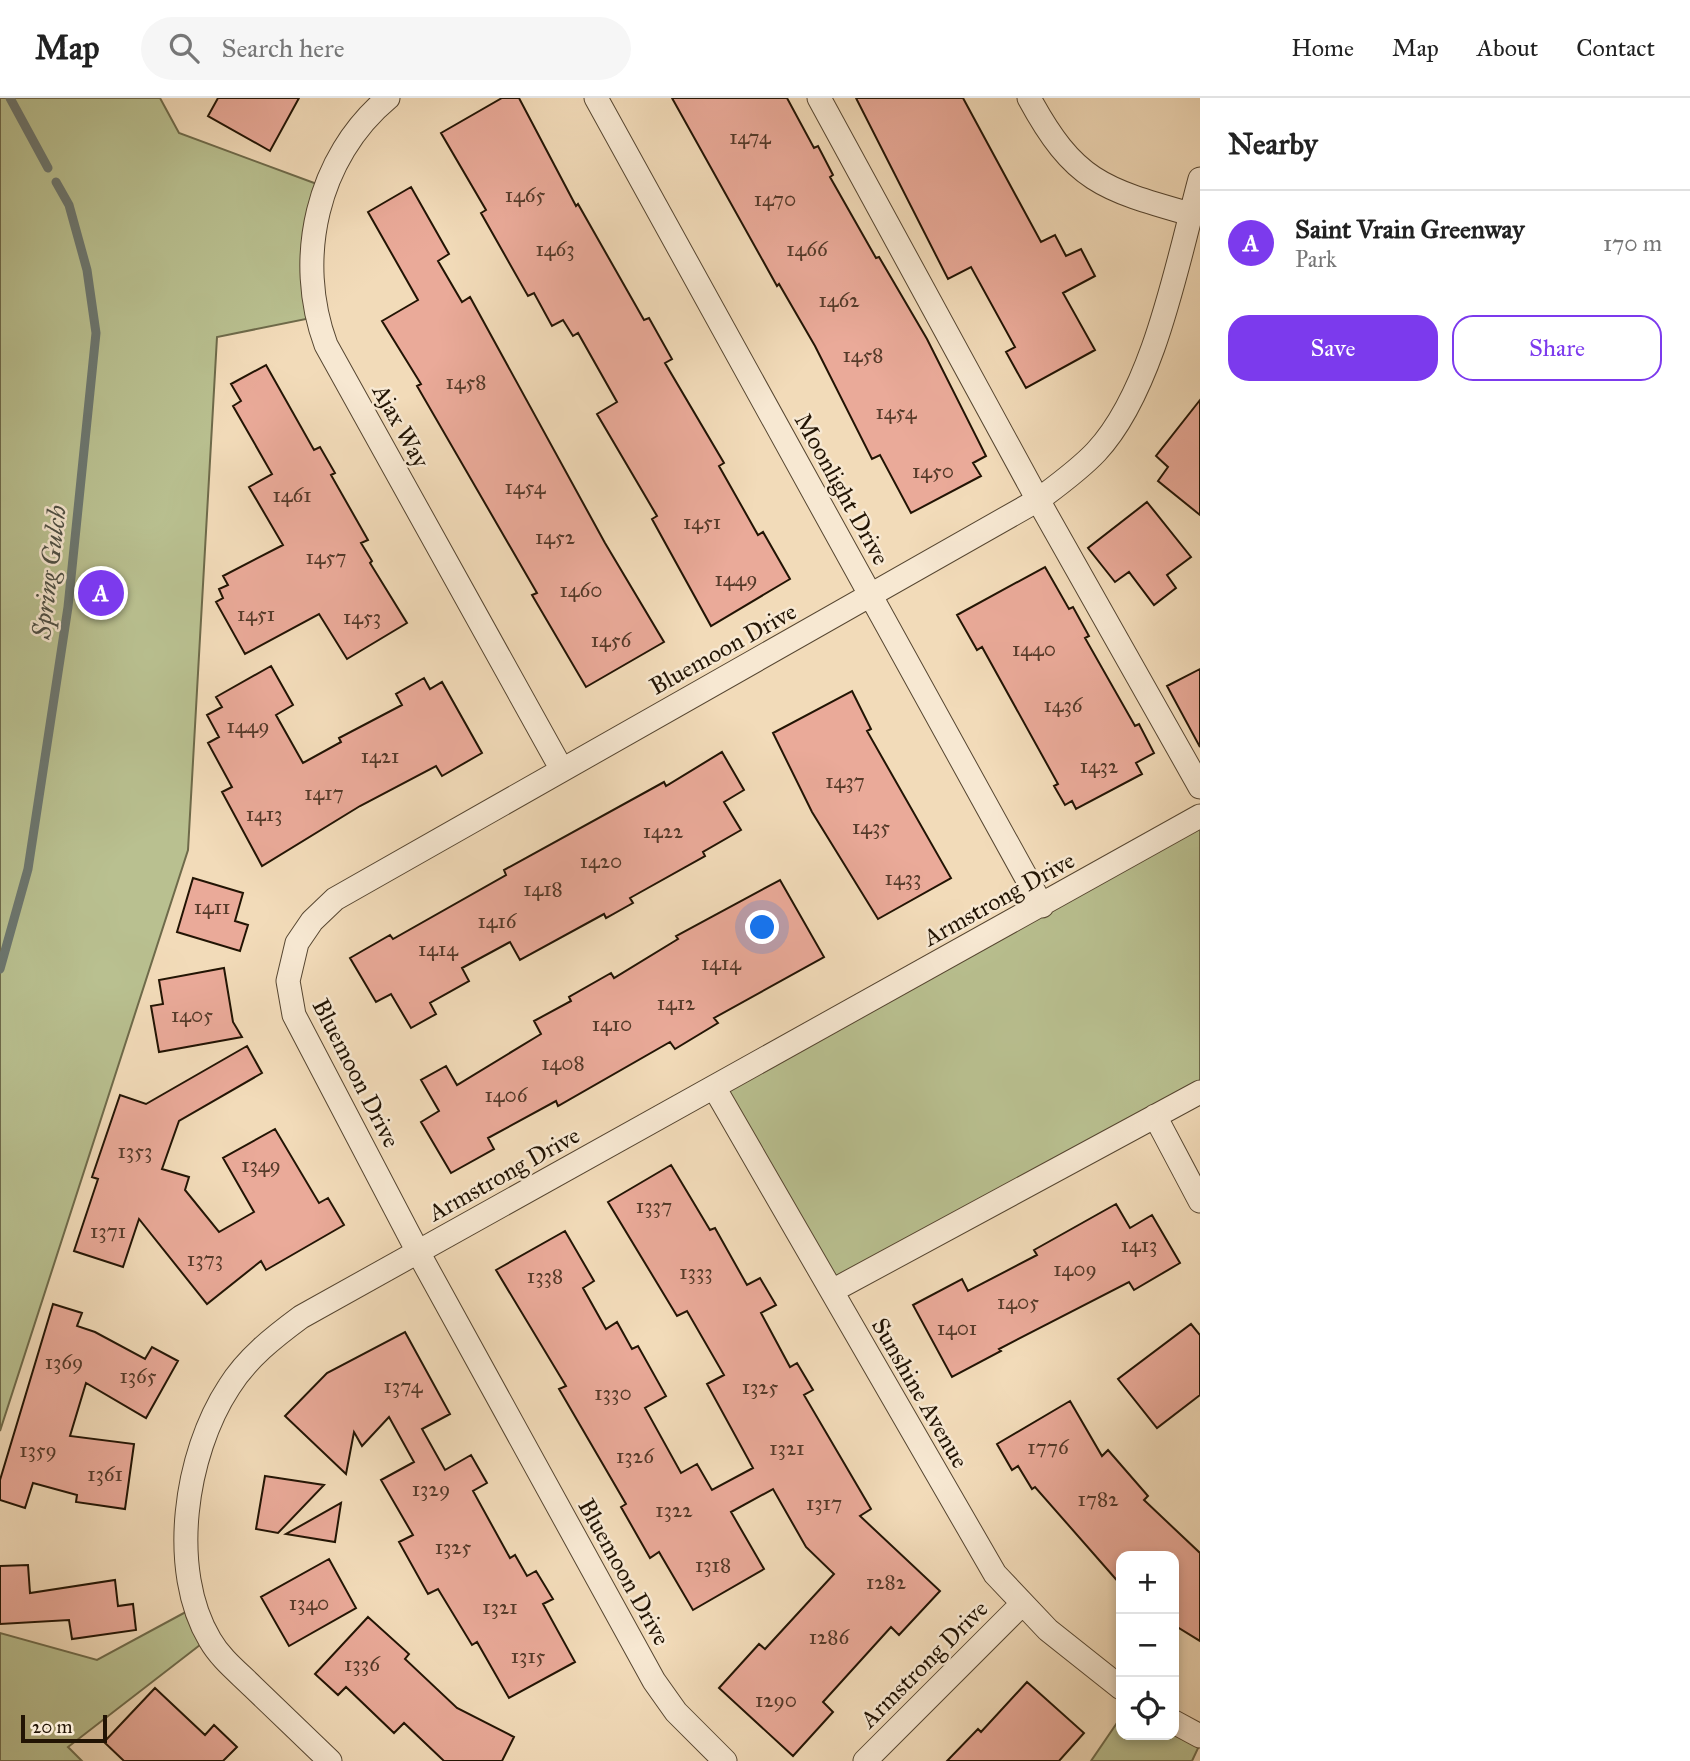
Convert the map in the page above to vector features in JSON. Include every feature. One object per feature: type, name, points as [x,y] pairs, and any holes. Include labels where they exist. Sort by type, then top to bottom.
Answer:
[{"type":"street","name":"Ajax Way","points":[[388,98],[346,141],[325,187],[314,231],[312,262],[316,317],[326,345],[562,770]]},
{"type":"street","name":"Moonlight Drive","points":[[596,98],[1042,906]]},
{"type":"street","points":[[819,98],[1038,500],[1200,787]]},
{"type":"street","points":[[1029,98],[1051,138],[1068,159],[1090,177],[1119,192],[1190,214]]},
{"type":"street","name":"Bluemoon Drive","points":[[725,1761],[676,1712],[654,1681],[418,1252],[294,1015],[288,981],[292,960],[306,928],[335,900],[1038,500],[1097,451],[1131,401],[1153,345],[1200,178]]},
{"type":"street","name":"Armstrong Drive","points":[[330,1761],[219,1654],[198,1615],[189,1580],[185,1557],[187,1515],[196,1466],[213,1419],[229,1386],[254,1355],[301,1317],[715,1089],[1200,816]]},
{"type":"street","name":"Sunshine Avenue","points":[[715,1089],[995,1574],[1021,1605],[1081,1659],[1116,1684]]},
{"type":"street","points":[[832,1291],[1200,1092]]},
{"type":"street","points":[[1155,1116],[1200,1201]]},
{"type":"street","name":"Armstrong Drive","points":[[865,1761],[1021,1605]]},
{"type":"street","points":[[1179,1725],[1200,1736]]},
{"type":"green space","points":[[0,98],[160,98],[179,133],[325,187],[316,317],[217,337],[188,850],[0,1431]]},
{"type":"green space","points":[[1200,816],[1200,1092],[832,1291],[715,1089]]},
{"type":"green space","points":[[195,1607],[209,1638],[68,1747],[82,1761],[0,1761],[0,1633],[97,1660]]},
{"type":"green space","points":[[1116,1724],[1116,1740],[1179,1740],[1179,1737],[1200,1744],[1192,1761],[1091,1761]]},
{"type":"building","points":[[218,98],[299,98],[270,151],[208,116]]},
{"type":"building","points":[[502,98],[519,98],[576,206],[578,204],[644,320],[649,318],[672,359],[665,363],[724,463],[719,466],[758,535],[763,532],[790,579],[711,626],[652,519],[657,516],[597,414],[617,402],[578,333],[573,336],[563,320],[552,326],[534,293],[528,296],[481,213],[486,210],[441,133]]},
{"type":"building","points":[[672,98],[787,98],[814,148],[818,146],[833,175],[830,177],[876,258],[879,257],[927,339],[986,456],[973,463],[981,476],[911,513],[880,455],[872,459],[815,346],[779,284],[777,286]]},
{"type":"building","points":[[856,98],[963,98],[1041,242],[1055,235],[1066,256],[1081,249],[1095,276],[1063,293],[1095,350],[1026,388],[1006,352],[1015,347],[971,267],[948,279]]},
{"type":"building","points":[[411,187],[449,254],[438,261],[462,302],[470,297],[605,543],[664,642],[586,687],[532,595],[537,593],[417,386],[421,384],[382,321],[418,300],[368,212]]},
{"type":"building","points":[[266,365],[314,450],[320,447],[335,473],[331,475],[368,540],[361,543],[372,561],[370,563],[407,623],[347,659],[319,614],[245,654],[216,602],[223,598],[219,589],[228,585],[223,576],[283,545],[249,487],[272,474],[233,406],[241,401],[231,384]]},
{"type":"building","points":[[1200,400],[1200,515],[1158,481],[1168,467],[1156,456]]},
{"type":"building","points":[[1147,502],[1191,557],[1167,575],[1176,588],[1154,605],[1129,572],[1115,582],[1088,548]]},
{"type":"building","points":[[1045,567],[1069,609],[1073,607],[1089,636],[1085,638],[1135,726],[1139,724],[1154,753],[1136,763],[1142,774],[1076,809],[1072,801],[1065,805],[1054,786],[1058,784],[982,647],[977,650],[957,615]]},
{"type":"building","points":[[271,666],[293,705],[276,715],[303,763],[341,742],[339,738],[402,705],[396,694],[424,678],[430,689],[442,682],[482,753],[442,776],[436,766],[360,806],[262,866],[222,792],[232,787],[208,743],[219,737],[207,715],[222,707],[216,697]]},
{"type":"building","points":[[1200,669],[1200,747],[1167,686]]},
{"type":"building","points":[[852,691],[871,729],[867,731],[951,878],[878,919],[812,812],[773,733]]},
{"type":"building","points":[[722,752],[744,790],[724,802],[741,830],[703,852],[705,856],[630,898],[633,903],[606,918],[604,914],[520,960],[510,942],[462,968],[469,981],[430,1003],[436,1014],[411,1028],[391,994],[376,1002],[350,958],[390,935],[393,939],[506,875],[504,870],[664,782],[666,786]]},
{"type":"building","points":[[193,878],[243,893],[235,921],[248,925],[240,951],[177,932]]},
{"type":"building","points":[[780,880],[824,957],[714,1018],[718,1023],[675,1049],[670,1042],[558,1106],[556,1101],[488,1138],[494,1149],[451,1173],[421,1122],[439,1111],[421,1080],[446,1066],[457,1085],[541,1034],[534,1021],[571,1001],[569,997],[611,973],[614,978],[678,939],[676,936]]},
{"type":"building","points":[[224,968],[233,1022],[242,1037],[159,1052],[151,1006],[163,1004],[159,980]]},
{"type":"building","points":[[247,1046],[262,1073],[179,1121],[162,1169],[189,1177],[185,1190],[219,1232],[254,1212],[223,1158],[275,1129],[319,1203],[328,1198],[344,1225],[266,1270],[261,1261],[207,1304],[139,1219],[123,1267],[74,1251],[98,1179],[92,1177],[120,1095],[146,1104]]},
{"type":"building","points":[[671,1165],[710,1230],[715,1228],[747,1285],[760,1278],[776,1305],[761,1313],[790,1367],[797,1363],[813,1390],[804,1395],[871,1509],[860,1516],[940,1591],[899,1635],[891,1627],[823,1702],[833,1712],[793,1756],[719,1688],[759,1644],[765,1649],[834,1574],[806,1547],[773,1489],[731,1512],[764,1569],[693,1610],[659,1552],[650,1558],[621,1507],[626,1504],[559,1389],[566,1386],[496,1270],[565,1231],[594,1281],[583,1288],[606,1329],[617,1322],[632,1349],[638,1346],[666,1396],[645,1408],[681,1473],[697,1464],[712,1490],[753,1468],[707,1384],[724,1375],[687,1311],[677,1316],[608,1202]]},
{"type":"building","points":[[1116,1204],[1130,1228],[1152,1215],[1180,1263],[1134,1290],[1129,1282],[999,1349],[1001,1351],[952,1377],[913,1305],[962,1279],[968,1291],[1037,1255],[1034,1250]]},
{"type":"building","points":[[53,1304],[82,1313],[77,1326],[95,1332],[145,1359],[152,1347],[178,1361],[146,1418],[86,1383],[70,1436],[134,1444],[125,1509],[76,1502],[77,1495],[33,1483],[25,1508],[0,1500],[0,1480]]},
{"type":"building","points":[[1191,1324],[1200,1335],[1200,1395],[1157,1428],[1118,1379]]},
{"type":"building","points":[[405,1332],[450,1414],[422,1429],[445,1470],[471,1455],[487,1483],[473,1491],[510,1558],[515,1555],[527,1576],[536,1571],[553,1599],[543,1604],[575,1662],[509,1698],[477,1642],[472,1645],[438,1589],[428,1594],[399,1542],[413,1535],[381,1480],[414,1462],[389,1417],[362,1446],[354,1432],[346,1474],[285,1416],[327,1373]]},
{"type":"building","points":[[1070,1401],[1102,1456],[1108,1450],[1148,1496],[1144,1500],[1200,1553],[1200,1641],[1179,1628],[1179,1551],[1116,1551],[1116,1579],[1035,1487],[1032,1489],[1018,1466],[1012,1470],[997,1444]]},
{"type":"building","points":[[265,1476],[324,1485],[278,1533],[256,1529]]},
{"type":"building","points":[[341,1503],[335,1542],[286,1534]]},
{"type":"building","points":[[329,1559],[356,1608],[289,1646],[261,1597]]},
{"type":"building","points":[[28,1565],[30,1593],[115,1580],[118,1606],[133,1604],[136,1630],[72,1639],[69,1620],[0,1624],[0,1566]]},
{"type":"building","points":[[368,1617],[409,1654],[405,1659],[457,1708],[514,1737],[502,1761],[444,1761],[404,1723],[394,1733],[346,1687],[338,1695],[315,1674]]},
{"type":"building","points":[[1027,1682],[1084,1733],[1059,1761],[947,1761],[978,1729],[981,1732]]},
{"type":"building","points":[[155,1688],[205,1735],[214,1725],[237,1747],[223,1761],[124,1761],[104,1742]]},
{"type":"waterway","name":"Spring Gulch","points":[[10,98],[48,168]]},
{"type":"waterway","name":"Spring Gulch","points":[[0,969],[28,869],[68,607],[96,333],[87,270],[69,205],[56,182]]},
{"type":"place","name":"Saint Vrain Greenway","points":[[101,593]]}]
